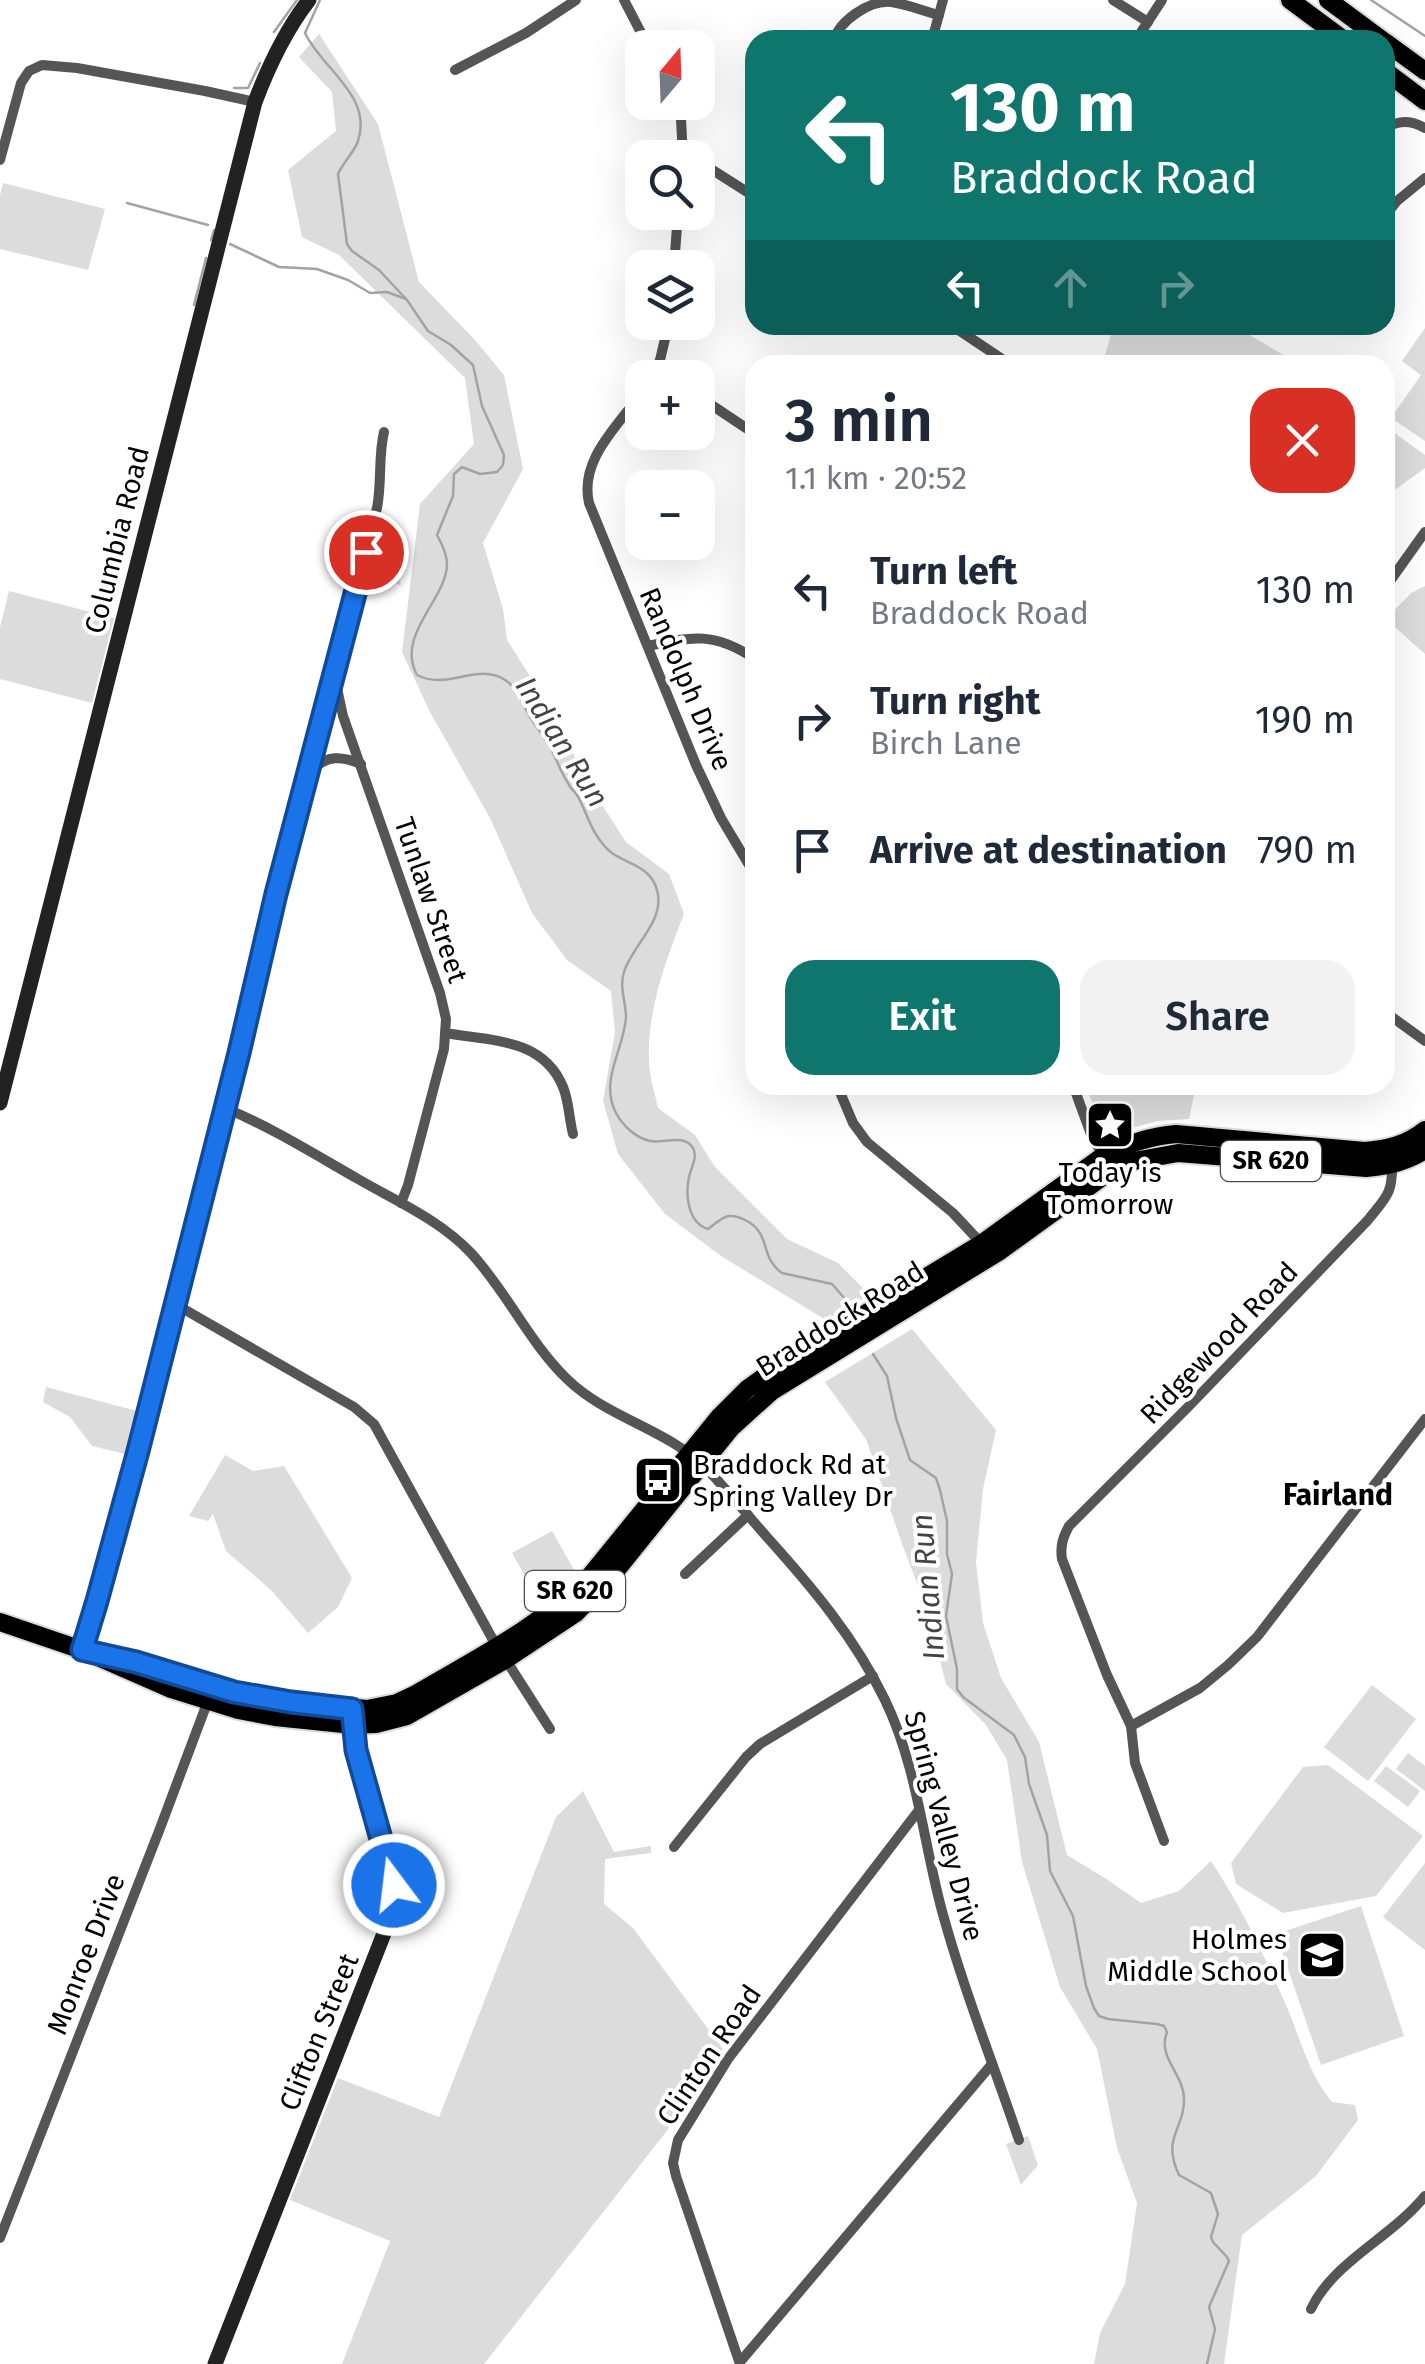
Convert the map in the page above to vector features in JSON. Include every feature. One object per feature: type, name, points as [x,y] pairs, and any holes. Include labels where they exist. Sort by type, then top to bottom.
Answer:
[{"type":"main road","points":[[1290,0],[1330,30]]},
{"type":"main road","points":[[1328,0],[1369,30]]},
{"type":"main road","points":[[1395,49],[1425,72]]},
{"type":"main road","points":[[1395,78],[1425,101]]},
{"type":"main road","name":"Braddock Road","points":[[1391,1157],[1425,1130]]},
{"type":"main road","name":"Braddock Road","points":[[0,1622],[82,1650],[136,1662],[210,1694],[258,1697],[353,1717],[397,1703],[555,1629],[593,1597],[695,1459],[753,1406],[986,1251],[1108,1163],[1178,1153],[1348,1168],[1425,1150]]},
{"type":"street","name":"Columbia Road","points":[[0,1103],[255,102],[281,42],[310,0]]},
{"type":"street","points":[[455,70],[526,33],[576,0]]},
{"type":"street","points":[[624,0],[640,30]]},
{"type":"street","points":[[935,30],[943,0]]},
{"type":"street","points":[[1113,0],[1148,22]]},
{"type":"street","points":[[1143,30],[1162,0]]},
{"type":"street","points":[[837,30],[846,20],[877,3],[889,2],[939,15]]},
{"type":"street","points":[[0,160],[20,82],[28,71],[42,65],[77,68],[255,102]]},
{"type":"street","points":[[1395,123],[1408,121],[1425,128]]},
{"type":"street","points":[[715,172],[745,191]]},
{"type":"street","points":[[1395,204],[1425,178]]},
{"type":"street","points":[[966,335],[996,355]]},
{"type":"street","points":[[715,407],[745,427]]},
{"type":"street","name":"Randolph Drive","points":[[625,415],[592,462],[586,482],[593,514],[720,818],[745,859]]},
{"type":"street","points":[[82,1650],[124,1504],[377,508],[384,432]]},
{"type":"street","points":[[1395,574],[1425,532]]},
{"type":"street","points":[[648,646],[693,636],[708,637],[745,653]]},
{"type":"street","name":"Tunlaw Street","points":[[334,673],[343,716],[446,1019],[438,1076],[401,1203]]},
{"type":"street","points":[[308,776],[316,766],[332,758],[361,764]]},
{"type":"street","points":[[1395,1019],[1425,1041]]},
{"type":"street","points":[[446,1033],[517,1045],[543,1058],[562,1084],[573,1134]]},
{"type":"street","points":[[841,1095],[853,1123],[867,1142],[953,1213],[986,1251]]},
{"type":"street","points":[[1077,1095],[1092,1138],[1108,1163]]},
{"type":"street","name":"Spring Valley Drive","points":[[225,1108],[445,1230],[472,1254],[544,1353],[571,1383],[695,1459],[838,1621],[873,1676],[895,1723],[946,1925],[1018,2140]]},
{"type":"street","name":"Ridgewood Road","points":[[1131,1726],[1106,1675],[1062,1559],[1061,1544],[1070,1526],[1368,1220],[1392,1186],[1391,1157]]},
{"type":"street","points":[[175,1304],[354,1407],[374,1424],[501,1653],[550,1730]]},
{"type":"street","points":[[1164,1840],[1135,1763],[1131,1726],[1200,1688],[1257,1636],[1425,1419]]},
{"type":"street","points":[[685,1574],[748,1515]]},
{"type":"street","points":[[674,1847],[760,1744],[873,1676]]},
{"type":"street","name":"Monroe Drive","points":[[0,2238],[210,1694]]},
{"type":"street","name":"Clifton Street","points":[[214,2364],[392,1913],[391,1871],[356,1750],[353,1717]]},
{"type":"street","name":"Clinton Road","points":[[740,2363],[676,2176],[674,2150],[728,2059],[919,1810]]},
{"type":"street","points":[[740,2363],[992,2064]]},
{"type":"street","points":[[1312,2309],[1326,2284],[1402,2221],[1425,2196]]},
{"type":"shaded area","points":[[319,34],[378,124],[419,282],[504,375],[523,469],[483,543],[503,609],[507,640],[626,842],[669,874],[684,914],[664,967],[651,1023],[649,1067],[658,1108],[695,1135],[715,1167],[787,1239],[838,1263],[870,1295],[826,1320],[721,1256],[665,1214],[618,1154],[603,1101],[615,1032],[611,991],[567,960],[532,913],[490,818],[430,712],[402,652],[420,504],[474,444],[465,378],[339,255],[302,237],[288,170],[336,131],[332,92],[299,57]]},
{"type":"shaded area","points":[[3,183],[105,209],[88,270],[0,249]]},
{"type":"shaded area","points":[[1425,328],[1425,441],[1395,421],[1395,412],[1421,375],[1402,361]]},
{"type":"shaded area","points":[[1111,335],[1250,335],[1283,355],[1105,355]]},
{"type":"shaded area","points":[[1395,433],[1425,455],[1425,468],[1395,490]]},
{"type":"shaded area","points":[[380,528],[401,585],[368,576]]},
{"type":"shaded area","points":[[1425,586],[1425,654],[1395,627],[1395,610],[1411,593]]},
{"type":"shaded area","points":[[9,591],[114,618],[92,703],[0,679],[0,627]]},
{"type":"shaded area","points":[[1089,1095],[1194,1095],[1189,1119],[1158,1121],[1109,1134],[1100,1126]]},
{"type":"shaded area","points":[[912,1329],[996,1430],[983,1489],[976,1562],[983,1623],[1001,1678],[1039,1742],[1067,1855],[1141,1903],[1179,1891],[1211,1861],[1261,1949],[1317,2080],[1332,2102],[1355,2105],[1358,2120],[1316,2176],[1242,2235],[1224,2364],[1094,2364],[1100,2333],[1125,2284],[1137,2203],[1117,2148],[1097,2049],[1060,1987],[1022,1862],[1007,1760],[986,1725],[946,1684],[926,1607],[866,1439],[825,1382]]},
{"type":"shaded area","points":[[46,1387],[137,1411],[126,1454],[92,1446],[70,1417],[43,1402]]},
{"type":"shaded area","points":[[225,1455],[253,1471],[284,1466],[352,1578],[338,1607],[308,1633],[272,1591],[226,1551],[213,1514],[208,1521],[189,1516]]},
{"type":"shaded area","points":[[552,1531],[578,1577],[542,1606],[512,1553]]},
{"type":"shaded area","points":[[1372,1685],[1416,1719],[1368,1781],[1324,1747]]},
{"type":"shaded area","points":[[1408,1753],[1425,1766],[1425,1791],[1396,1769]]},
{"type":"shaded area","points":[[1328,1765],[1423,1836],[1376,1896],[1283,1913],[1236,1884],[1231,1863],[1303,1767]]},
{"type":"shaded area","points":[[1386,1766],[1420,1791],[1408,1807],[1374,1781]]},
{"type":"shaded area","points":[[583,1791],[614,1852],[651,1846],[651,1853],[605,1859],[604,1904],[633,1928],[723,2049],[702,2086],[484,2364],[342,2364],[390,2241],[290,2200],[338,2078],[439,2117],[556,1817]]},
{"type":"shaded area","points":[[1425,1863],[1425,1950],[1383,1917]]},
{"type":"shaded area","points":[[1361,1906],[1404,2036],[1321,2065],[1276,1934]]},
{"type":"shaded area","points":[[1028,2136],[1038,2165],[1021,2185],[1006,2144]]},
{"type":"waterway","points":[[274,32],[297,0]]},
{"type":"waterway","name":"Indian Run","points":[[320,0],[305,33],[352,97],[361,125],[358,141],[338,174],[347,244],[407,300],[428,331],[473,365],[482,406],[504,455],[497,472],[480,474],[462,467],[454,474],[453,496],[437,535],[446,557],[445,577],[412,646],[417,675],[439,680],[484,674],[510,683],[549,745],[600,841],[612,853],[645,871],[654,882],[657,912],[623,978],[626,1017],[610,1089],[619,1118],[630,1131],[645,1139],[679,1140],[693,1148],[688,1200],[692,1215],[701,1226],[708,1229],[729,1216],[745,1220],[759,1232],[770,1260],[782,1273],[832,1284],[846,1300]]},
{"type":"waterway","points":[[1371,0],[1425,36]]},
{"type":"waterway","points":[[234,88],[248,88],[260,63]]},
{"type":"waterway","points":[[127,203],[208,225]]},
{"type":"waterway","points":[[211,240],[214,230]]},
{"type":"waterway","points":[[230,244],[279,267],[317,269],[370,293],[387,292],[406,299]]},
{"type":"waterway","points":[[194,305],[206,258]]},
{"type":"waterway","name":"Indian Run","points":[[873,1354],[887,1376],[910,1460],[936,1478],[940,1490],[952,1574],[946,1616],[957,1689],[1014,1735],[1025,1757],[1029,1784],[1047,1835],[1050,1871],[1073,1916],[1094,2008],[1099,2016],[1108,2019],[1157,2024],[1167,2032],[1165,2049],[1184,2098],[1173,2142],[1174,2162],[1179,2175],[1211,2193],[1218,2214],[1211,2237],[1229,2261],[1209,2307],[1215,2329],[1207,2364]]},
{"type":"place","name":"Today is Tomorrow","points":[[1110,1125]]},
{"type":"place","name":"Braddock Rd at Spring Valley Dr","points":[[658,1480]]},
{"type":"place","name":"Holmes Middle School","points":[[1322,1955]]},
{"type":"district","name":"Fairland","points":[[1338,1495]]},
{"type":"route","points":[[366,552],[276,894],[138,1451],[82,1650],[234,1692],[352,1709],[356,1750],[394,1885]]}]
